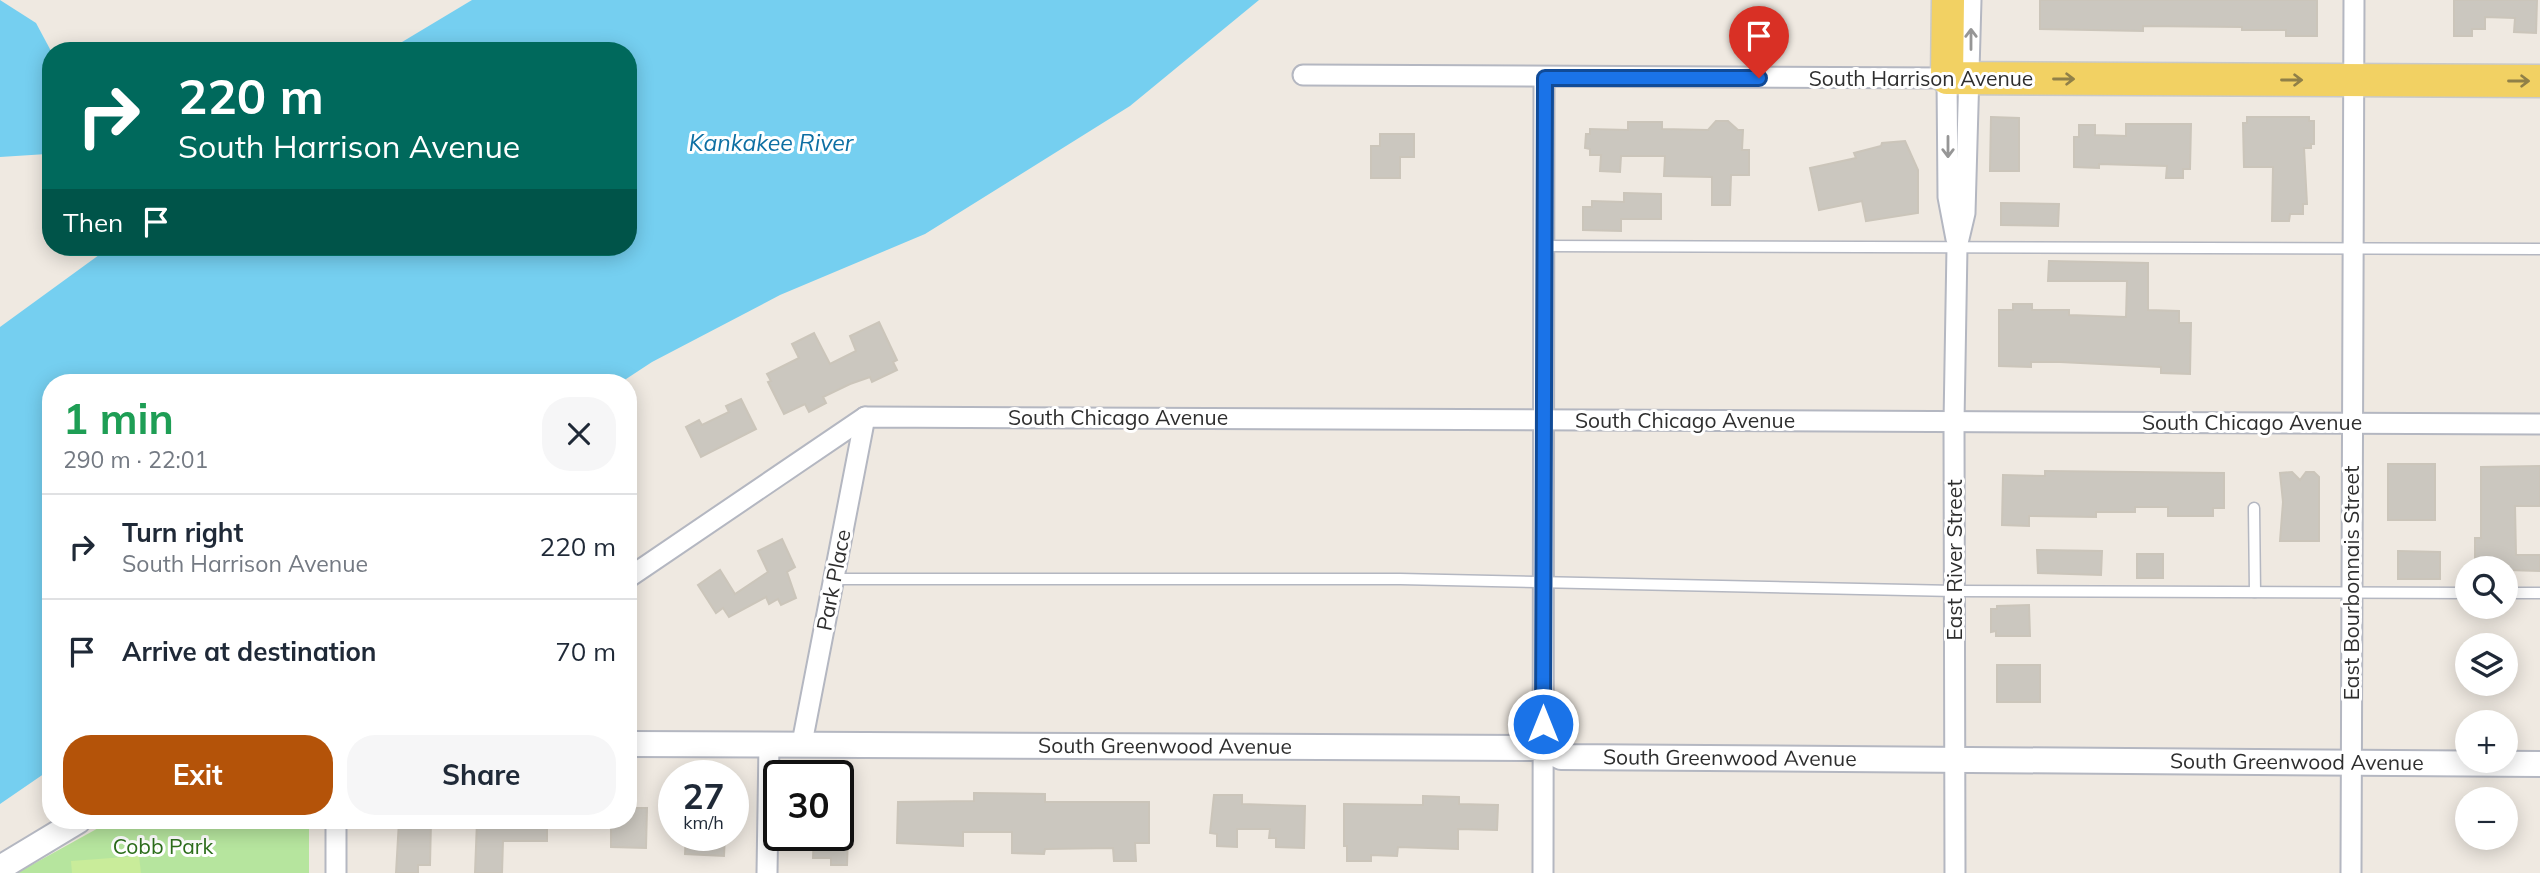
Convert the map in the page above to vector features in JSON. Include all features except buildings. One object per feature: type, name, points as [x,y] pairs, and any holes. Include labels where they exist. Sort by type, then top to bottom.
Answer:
[{"type":"main road","name":"East River Street","points":[[1948,0],[1959,78]]},
{"type":"main road","name":"South Harrison Avenue","points":[[1959,78],[2540,81]]},
{"type":"street","name":"East River Street","points":[[1955,873],[1954,422],[1957,247],[1948,197],[1959,78],[1971,0]]},
{"type":"street","name":"East Bourbonnais Street","points":[[2351,873],[2354,0]]},
{"type":"street","name":"South Harrison Avenue","points":[[1303,75],[1959,78]]},
{"type":"street","points":[[1543,873],[1542,246],[1545,78]]},
{"type":"street","points":[[637,573],[865,417]]},
{"type":"street","name":"South Chicago Avenue","points":[[865,417],[2540,424]]},
{"type":"street","name":"Park Place","points":[[802,743],[865,417]]},
{"type":"street","name":"South Greenwood Avenue","points":[[637,744],[1543,748],[1561,757],[2540,764]]},
{"type":"street","points":[[767,873],[769,744]]},
{"type":"street","points":[[0,868],[65,829]]},
{"type":"street","points":[[336,829],[336,873]]},
{"type":"lane","points":[[1542,246],[2540,250]]},
{"type":"lane","points":[[2253,508],[2255,592]]},
{"type":"lane","points":[[834,579],[1400,579],[1955,591],[2455,593]]},
{"type":"lane","points":[[2518,593],[2540,593]]},
{"type":"green space","name":"Cobb Park","points":[[97,829],[309,829],[309,873],[17,873]]},
{"type":"green space","points":[[139,856],[141,873],[72,873],[71,861]]},
{"type":"water","points":[[0,0],[36,23],[46,42],[42,42],[42,154],[0,157]]},
{"type":"water","name":"Kankakee River","points":[[472,0],[1259,0],[1130,106],[925,234],[780,295],[634,374],[42,374],[42,775],[0,804],[0,327],[98,256],[637,256],[637,42],[402,42]]},
{"type":"route","points":[[1543,724],[1542,246],[1545,78],[1759,78]]}]
